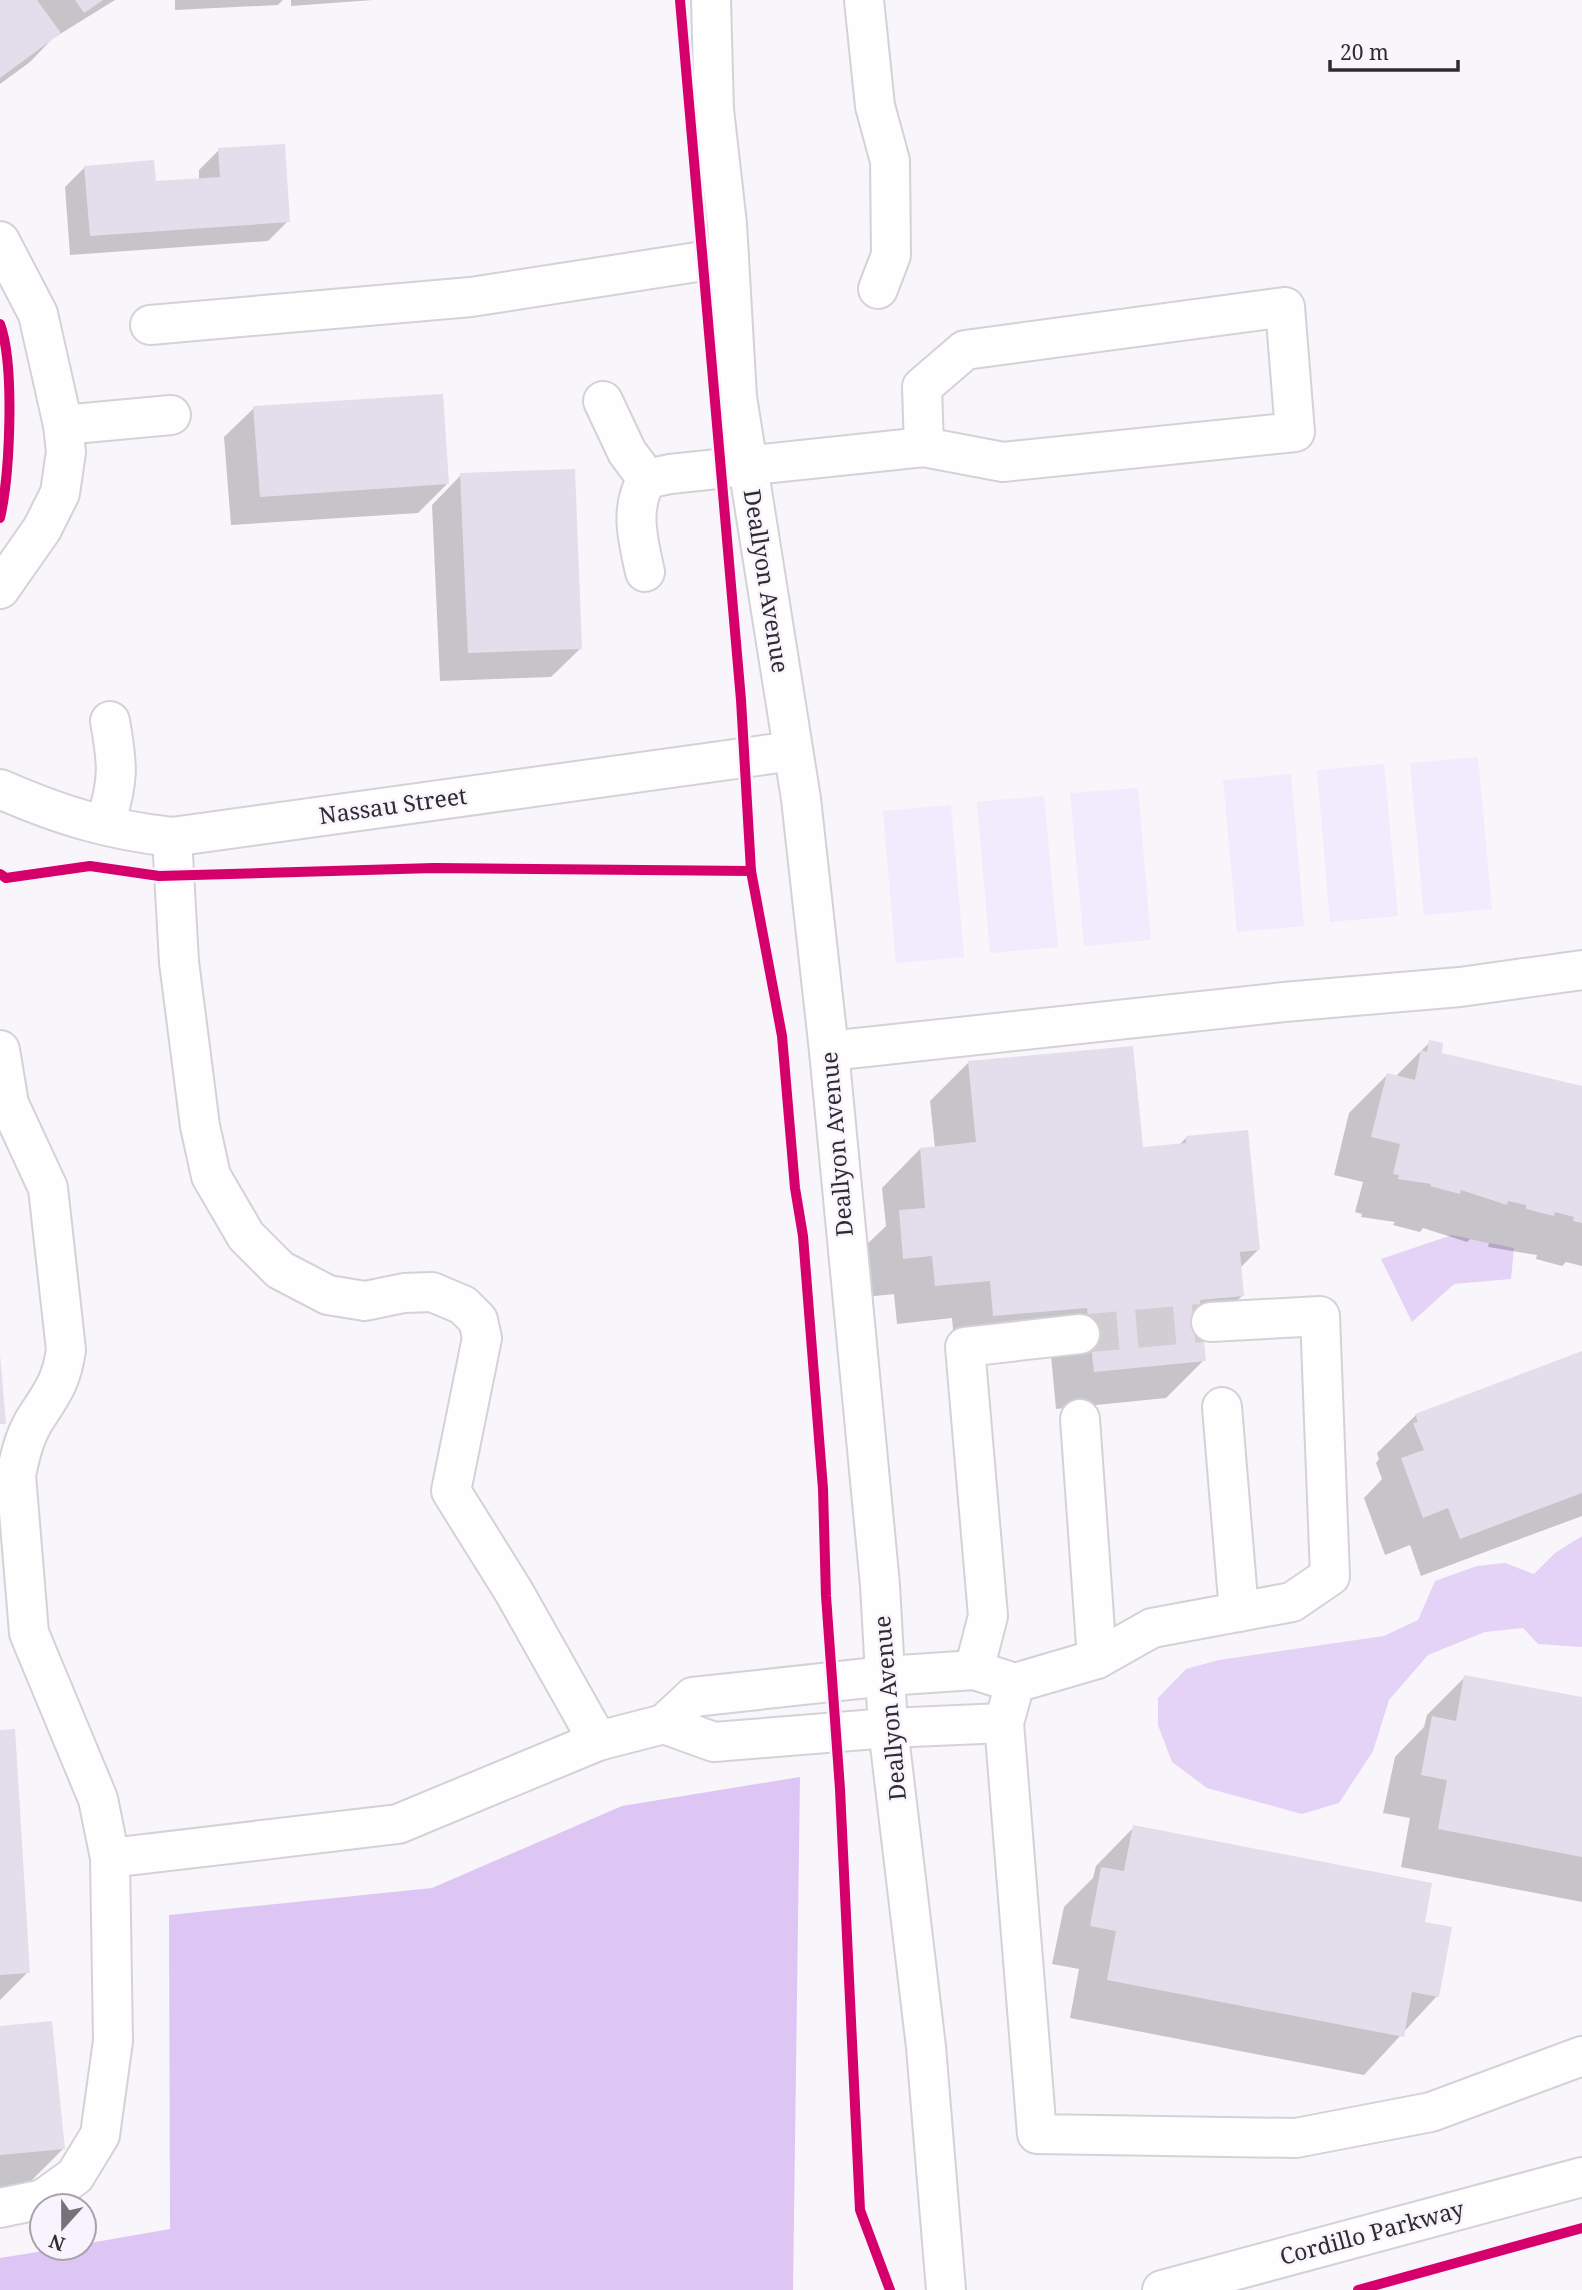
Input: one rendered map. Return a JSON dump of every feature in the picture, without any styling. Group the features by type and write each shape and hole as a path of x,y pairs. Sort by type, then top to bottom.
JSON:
{"street":[{"name":"Deallyon Avenue","path":"710,0 714,110 729,257 737,397 793,751 829,1051 880,1585 888,1728 926,2047 946,2290"},
{"path":"864,0 875,106 890,161 891,255 878,289"},
{"path":"0,241 38,314 63,425 66,452 60,493 42,529 1,583"},
{"path":"149,325 471,297 729,257"},
{"path":"647,479 924,447 1003,462 1295,432 1285,307 965,350 922,387 924,447"},
{"path":"603,401 627,452 647,479"},
{"path":"63,425 170,415"},
{"path":"645,572 635,523 639,491 647,479"},
{"path":"105,824 116,788 117,763 110,721"},
{"name":"Nassau Street","path":"0,789 56,814 132,832 172,837 793,751"},
{"path":"172,837 179,962 200,1126 211,1176 246,1236 281,1270 328,1295 365,1301 404,1293 432,1292 463,1305 478,1320 482,1338 451,1491 514,1592 598,1741"},
{"path":"829,1051 1270,1004 1460,987 1582,970"},
{"path":"0,1050 9,1104 48,1188 66,1350 63,1373 56,1391 34,1422 21,1450 16,1475 29,1633 98,1798 110,1858 113,2041 100,2134 75,2176 43,2199 0,2208"},
{"path":"110,1858 398,1824 598,1741 664,1724 693,1698 886,1676 974,1670 1014,1683 1097,1659 1153,1628 1292,1602 1330,1576 1320,1316 1211,1322"},
{"path":"974,1670 988,1616 965,1347 1080,1334"},
{"path":"1222,1407 1238,1612"},
{"path":"1080,1419 1097,1659"},
{"path":"1014,1683 1004,1723 1037,2134 1296,2138 1431,2112 1582,2056"},
{"path":"664,1724 714,1742 888,1728 1004,1723"},
{"name":"Cordillo Parkway","path":"1162,2290 1582,2177"}],"path":[{"path":"751,858 753,884"},
{"path":"0,874 6,878 90,866 104,868"},
{"path":"176,876 434,868 751,871"}],"shaded area":[{"path":"1478,757 1492,909 1424,915 1410,763"},
{"path":"1384,764 1398,916 1330,922 1317,770"},
{"path":"1291,774 1304,926 1237,932 1223,780"},
{"path":"1138,788 1151,940 1084,946 1070,793"},
{"path":"1044,796 1058,947 990,953 977,802"},
{"path":"951,805 964,957 896,963 883,811"},
{"path":"1452,1235 1514,1248 1511,1279 1454,1284 1412,1322 1381,1259"},
{"path":"1582,1536 1582,1647 1538,1644 1523,1628 1485,1632 1428,1655 1389,1700 1373,1751 1339,1803 1302,1814 1207,1788 1172,1762 1158,1725 1158,1698 1186,1669 1219,1660 1384,1636 1418,1620 1435,1581 1477,1566 1505,1563 1534,1574 1555,1553"},
{"path":"800,1777 793,2290 0,2290 0,2258 28,2253 28,2262 98,2262 98,2242 170,2229 169,1915 432,1888 622,1806"}],"building":[{"path":"0,0 37,0 61,33 0,78"},
{"path":"75,0 103,0 84,13"},
{"path":"285,144 290,222 90,236 84,166 154,160 156,181 220,177 218,148"},
{"path":"443,394 449,484 260,497 253,406"},
{"path":"575,469 582,649 468,653 460,473"},
{"path":"1429,1040 1443,1043 1442,1053 1582,1086 1582,1223 1573,1221 1574,1217 1555,1212 1554,1216 1508,1201 1507,1205 1461,1190 1460,1194 1430,1186 1431,1184 1398,1179 1399,1175 1393,1174 1400,1144 1371,1137 1387,1073 1415,1080 1421,1050 1427,1052"},
{"path":"1133,1046 1143,1147 1186,1143 1186,1136 1248,1130 1260,1250 1240,1252 1244,1296 1200,1300 1206,1361 1094,1372 1087,1308 993,1316 990,1281 935,1286 932,1256 903,1259 899,1210 925,1208 920,1148 976,1142 968,1061"},
{"path":"1582,1351 1582,1493 1460,1539 1448,1508 1423,1518 1401,1458 1424,1450 1413,1423 1418,1422 1415,1414"},
{"path":"0,1354 6,1424 0,1424"},
{"path":"1464,1675 1582,1697 1582,1857 1438,1829 1447,1780 1421,1775 1432,1716 1456,1721"},
{"path":"15,1729 30,1973 0,1975 0,1730"},
{"path":"1133,1825 1432,1883 1425,1922 1452,1927 1439,1997 1412,1992 1404,2037 1107,1980 1116,1931 1090,1926 1101,1867 1124,1871"},
{"path":"52,2021 65,2149 0,2155 0,2026"}],"tunnel":[{"path":"1080,1334 1211,1322"}],"cycle path":[{"path":"680,0 741,700 751,871 782,1036 795,1188 803,1236 823,1489 826,1596 840,1789 860,2210 890,2290"},
{"path":"0,324 5,342 9,392 8,448 0,518"},
{"path":"0,874 6,878 90,866 159,876 434,868 751,871"},
{"path":"1358,2290 1582,2228"}]}
